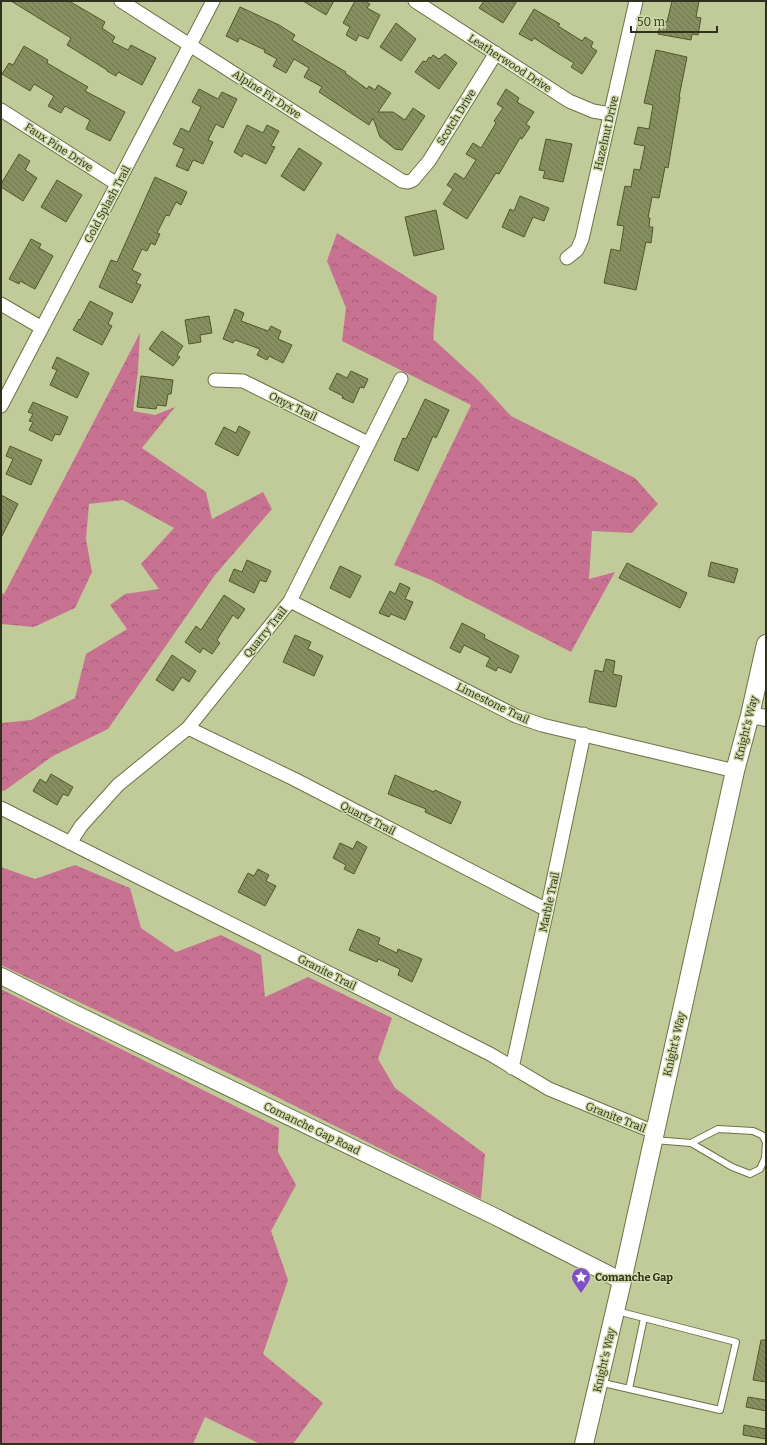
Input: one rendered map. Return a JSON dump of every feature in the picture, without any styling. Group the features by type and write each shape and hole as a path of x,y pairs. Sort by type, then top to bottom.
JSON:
{"main road":[{"name":"Knight's Way","path":"584,1444 622,1281 735,772 758,717 766,644"}],"street":[{"name":"Alpine Fir Drive","path":"121,1 402,181 408,182 413,180"},
{"name":"Gold Splash Trail","path":"1,406 213,1"},
{"name":"Leatherwood Drive","path":"415,1 569,101 593,111 610,114"},
{"name":"Hazelnut Drive","path":"567,258 577,250 582,239 636,1"},
{"name":"Scotch Drive","path":"413,180 429,161 496,53"},
{"name":"Faux Pine Drive","path":"1,110 117,184"},
{"path":"1,304 42,328"},
{"name":"Quarry Trail","path":"70,843 81,826 118,785 188,728 290,601 401,379"},
{"name":"Onyx Trail","path":"215,380 242,380 368,443"},
{"name":"Limestone Trail","path":"290,601 516,716 542,725 735,772"},
{"name":"Quartz Trail","path":"188,728 294,779 547,910"},
{"name":"Marble Trail","path":"512,1068 584,734"},
{"name":"Granite Trail","path":"1,808 490,1054 549,1089 654,1136"},
{"name":"Comanche Gap Road","path":"1,976 494,1216 622,1281"}],"lane":[{"path":"654,1136 690,1143 732,1167 750,1174 760,1169 765,1158 766,1142 762,1135 753,1131 718,1129 690,1143"},
{"path":"598,1382 720,1410 736,1342 615,1310"},
{"path":"629,1389 644,1318"}],"green space":[{"path":"337,233 437,296 433,339 478,380 511,416 635,478 658,504 632,533 592,531 589,579 615,572 571,652 431,580 394,565 471,405 342,341 346,308 327,261"},
{"path":"140,333 138,370 133,411 155,415 175,407 142,448 206,492 212,519 263,492 272,509 215,575 108,729 53,756 4,791 1,790 1,723 31,720 75,698 86,654 127,629 110,605 125,594 159,589 141,564 174,528 123,500 89,504 86,539 92,572 75,608 34,627 1,624 1,593 4,594"},
{"path":"75,865 130,888 141,928 176,952 221,935 261,955 265,997 308,977 392,1018 378,1059 395,1088 485,1154 481,1199 247,1082 1,965 1,867 35,879"},
{"path":"1,989 279,1128 278,1152 296,1185 271,1231 288,1280 263,1354 323,1403 293,1444 260,1444 205,1417 193,1444 1,1444"}],"building":[{"path":"11,1 69,1 105,22 102,28 115,37 112,42 128,50 131,45 156,58 142,85 118,72 116,76 67,45 71,38"},
{"path":"303,1 334,1 326,15"},
{"path":"355,1 364,1 370,4 367,8 380,15 368,39 359,35 356,41 346,35 350,27 343,23"},
{"path":"484,1 517,1 503,23 479,8"},
{"path":"672,1 699,1 696,17 701,18 698,35 692,34 691,40 658,34 661,21 667,22"},
{"path":"240,7 279,25 295,35 292,40 346,72 345,73 367,89 369,86 375,90 378,85 391,93 378,112 393,112 405,120 413,108 425,116 402,150 395,149 380,137 373,118 369,125 319,92 322,87 304,77 309,68 294,59 286,73 273,66 277,59 264,52 265,50 239,38 238,42 226,36"},
{"path":"534,9 560,24 558,26 582,41 585,37 593,42 591,47 597,51 582,74 571,67 574,63 534,38 532,41 519,34"},
{"path":"396,23 416,39 401,61 380,47"},
{"path":"24,46 48,60 47,63 88,87 85,91 125,112 110,141 86,129 90,120 65,106 61,113 48,106 54,96 34,84 30,91 2,74 9,63 13,65"},
{"path":"656,50 687,57 668,168 665,167 659,198 652,197 648,218 650,218 649,227 653,227 651,243 646,242 636,290 604,283 611,249 620,251 624,226 617,225 625,186 631,187 634,169 640,170 645,146 634,144 638,127 649,129 653,105 644,103"},
{"path":"445,54 457,63 439,89 415,72 423,61 426,62 429,57 431,58 433,55 439,59"},
{"path":"199,89 218,99 222,92 237,99 223,128 216,124 208,140 213,142 203,164 193,160 188,171 176,166 184,149 173,144 181,128 189,132 201,107 192,102"},
{"path":"506,89 519,98 517,102 534,112 526,124 530,127 522,139 520,138 499,174 496,173 467,219 443,204 453,189 447,185 455,173 464,179 476,160 466,154 473,143 481,148 496,123 494,121 503,108 497,104"},
{"path":"247,125 263,133 267,125 279,131 271,146 275,147 266,164 244,153 242,157 234,152"},
{"path":"546,139 572,144 563,182 543,178 545,171 539,170"},
{"path":"299,148 322,163 304,191 281,176"},
{"path":"19,154 30,161 25,170 37,178 23,201 1,187 1,184"},
{"path":"155,177 187,192 181,205 176,202 169,216 166,215 157,233 160,234 155,245 151,243 147,251 142,249 132,270 141,274 136,283 141,285 132,303 99,287 111,260 117,262"},
{"path":"57,180 82,195 66,222 41,207"},
{"path":"520,196 549,208 544,221 533,217 524,237 502,227 510,209 514,211"},
{"path":"436,210 444,249 414,256 405,217"},
{"path":"31,239 41,244 39,248 53,256 35,289 20,281 19,284 9,279"},
{"path":"90,301 113,313 108,324 112,326 102,345 73,330"},
{"path":"235,309 244,313 241,321 268,331 271,326 281,331 278,339 292,345 283,363 269,356 267,360 257,355 260,349 235,340 233,343 223,339"},
{"path":"209,316 212,333 200,335 201,342 189,344 185,320"},
{"path":"162,331 183,346 177,355 180,357 173,366 149,349"},
{"path":"57,357 89,373 77,398 50,385 57,370 52,368"},
{"path":"351,371 368,379 364,388 360,387 353,403 342,398 343,396 329,389 337,373 347,378"},
{"path":"141,376 173,380 171,394 168,394 166,406 157,405 156,409 137,407"},
{"path":"425,399 449,410 436,438 433,436 418,471 394,460 403,438 406,439"},
{"path":"33,402 68,417 60,435 55,434 52,441 29,430 33,422 29,421 33,414 28,412"},
{"path":"239,426 250,432 238,456 215,444 224,427 236,433"},
{"path":"10,446 42,460 31,485 6,474 13,459 6,456"},
{"path":"1,495 18,504 1,538"},
{"path":"247,560 271,571 266,582 260,580 254,593 229,581 234,569 242,572"},
{"path":"711,562 738,569 734,583 708,576"},
{"path":"627,563 687,593 680,608 619,578"},
{"path":"340,566 361,576 350,598 330,588"},
{"path":"400,583 410,588 405,599 413,602 405,620 391,614 389,617 379,613 390,591 395,594"},
{"path":"224,595 245,609 238,619 233,615 217,640 220,643 212,654 203,648 200,653 185,642 196,626 201,630"},
{"path":"462,623 485,635 484,638 519,656 511,673 498,667 496,671 486,666 490,658 464,645 460,653 450,648"},
{"path":"295,635 311,642 308,649 323,656 314,676 283,662"},
{"path":"172,655 196,671 189,682 182,677 173,691 156,680"},
{"path":"606,659 615,661 613,674 622,676 616,707 589,702 595,670 603,672"},
{"path":"51,774 73,787 68,796 63,794 57,805 33,791 40,779 46,783"},
{"path":"395,775 434,792 435,790 461,802 451,824 425,812 426,809 388,794"},
{"path":"357,841 367,847 354,874 344,869 346,865 333,858 340,843 353,849"},
{"path":"258,869 269,875 266,881 276,886 265,906 238,892 248,873 254,876"},
{"path":"358,929 380,938 378,944 397,953 398,949 422,959 412,982 398,975 400,969 378,959 377,962 349,950"},
{"path":"761,1340 766,1340 766,1382 753,1380"},
{"path":"748,1397 766,1400 766,1411 746,1407"},
{"path":"744,1425 766,1429 766,1439 743,1435"}],"place":[{"name":"Comanche Gap","path":"581,1294"}]}
